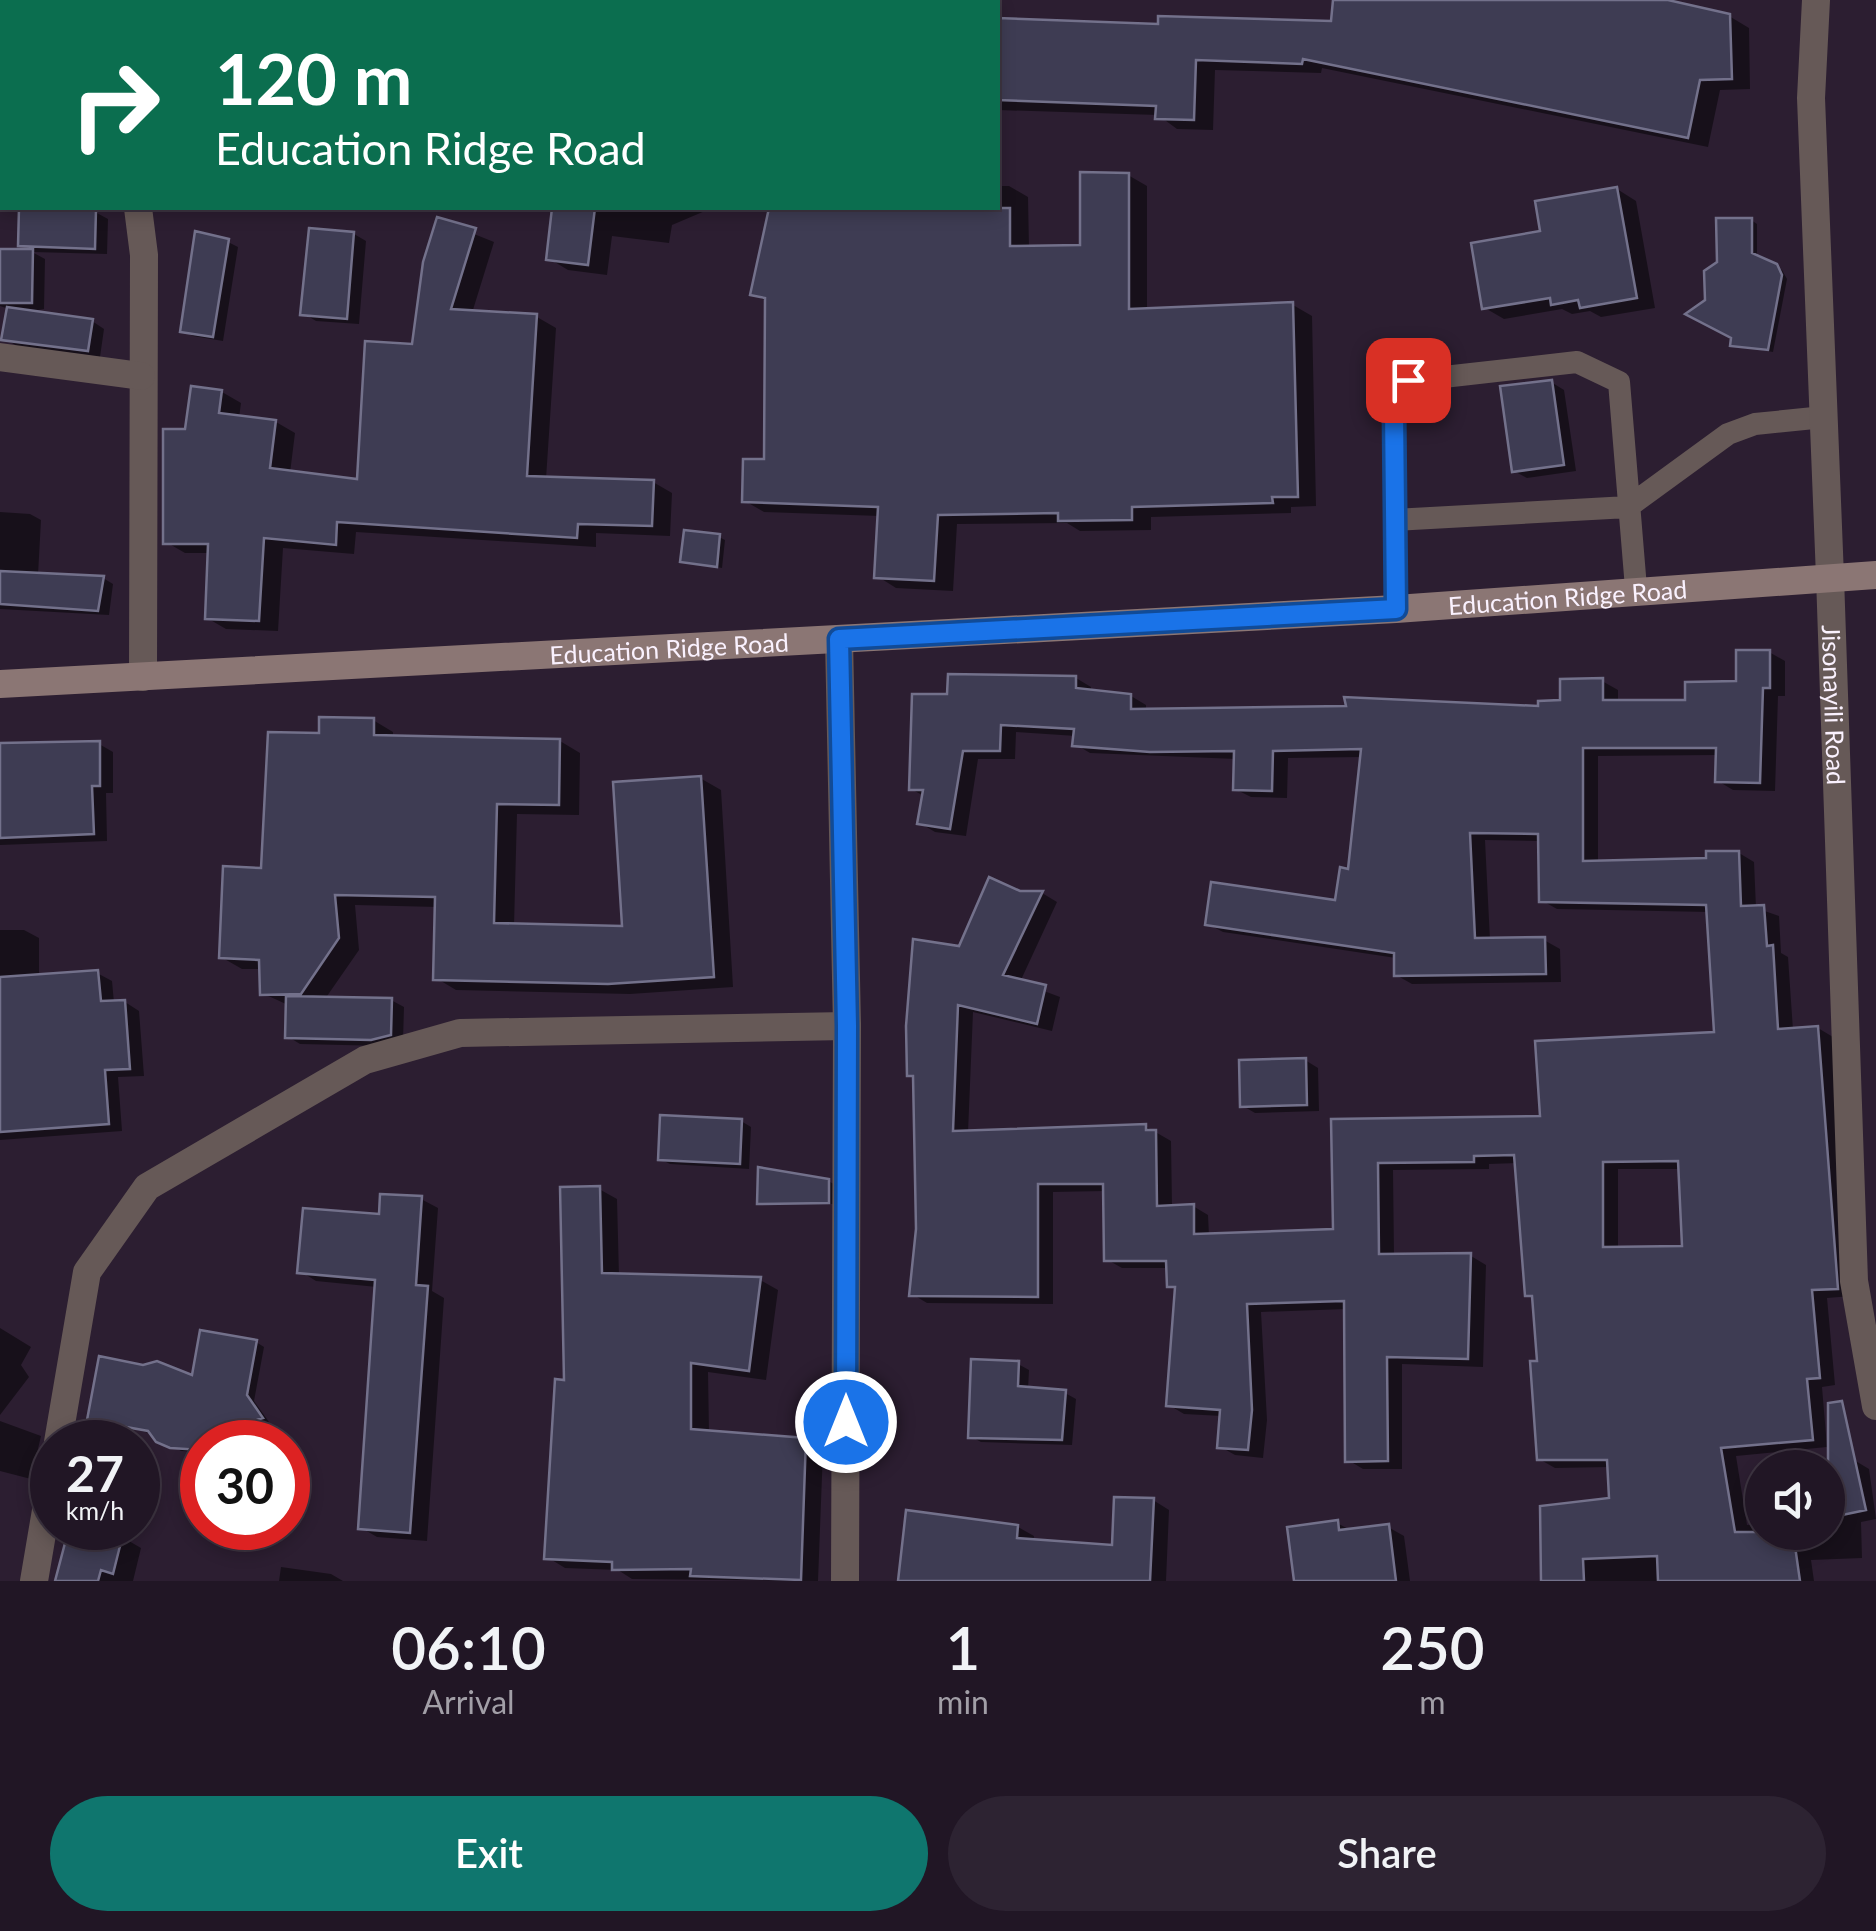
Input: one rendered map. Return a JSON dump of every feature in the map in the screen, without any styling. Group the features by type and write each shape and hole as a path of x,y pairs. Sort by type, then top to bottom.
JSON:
{"main road":[{"name":"Education Ridge Road","path":"0,684 1396,609 1636,588 1876,575"}],"street":[{"name":"Jisonayili Road","path":"1816,0 1811,98 1854,1280 1876,1406"},
{"path":"138,210 144,254 143,677"},
{"path":"0,357 141,376"},
{"path":"839,639 847,1026 846,1581"},
{"path":"62,1420 87,1272 147,1187 365,1060 460,1033 847,1026"},
{"path":"34,1581 39,1550"}],"lane":[{"path":"1396,609 1394,409 1408,380 1577,362 1619,382 1636,588"},
{"path":"1394,520 1628,507 1728,434 1755,424 1824,417"}],"building":[{"path":"1333,0 1668,0 1730,14 1732,79 1700,80 1688,138 1303,59 1302,64 1196,60 1194,120 1155,119 1156,106 1000,100 1000,18 1158,24 1158,16 1331,21"},
{"path":"1080,172 1129,173 1129,309 1293,302 1298,497 1272,497 1273,503 1132,507 1132,520 1058,521 1058,513 938,515 934,581 874,578 878,507 742,502 743,459 764,459 765,298 750,295 769,210 1010,208 1010,246 1080,245"},
{"path":"1617,187 1637,298 1580,308 1578,300 1551,305 1550,298 1482,309 1471,243 1540,231 1535,201"},
{"path":"19,210 96,210 95,249 18,246"},
{"path":"552,210 595,210 588,265 546,260"},
{"path":"437,217 476,228 451,309 537,314 527,476 654,480 652,526 578,524 577,538 337,522 336,545 264,538 259,621 205,619 208,544 163,544 163,429 185,429 191,386 222,390 219,413 276,420 270,468 357,479 365,341 412,344 423,262"},
{"path":"1716,218 1752,218 1752,253 1777,264 1782,275 1768,350 1730,346 1731,338 1685,314 1705,300 1704,271 1717,262"},
{"path":"309,228 354,232 347,319 300,315"},
{"path":"195,231 229,239 213,337 180,332"},
{"path":"0,249 33,249 32,303 0,303"},
{"path":"7,307 93,319 88,351 1,340"},
{"path":"1552,380 1564,465 1512,472 1500,386"},
{"path":"684,530 720,534 717,567 680,562"},
{"path":"0,571 104,576 98,611 0,604"},
{"path":"1736,650 1770,650 1770,688 1763,688 1760,783 1715,782 1716,748 1583,748 1583,861 1706,858 1706,851 1739,851 1741,906 1764,905 1767,946 1773,945 1778,1029 1818,1026 1838,1289 1812,1290 1820,1378 1807,1379 1813,1440 1721,1448 1735,1532 1745,1532 1745,1550 1796,1550 1800,1581 1658,1581 1657,1556 1583,1559 1584,1581 1541,1581 1540,1506 1609,1498 1607,1460 1537,1460 1530,1361 1537,1361 1532,1296 1525,1296 1514,1155 1474,1156 1474,1162 1378,1163 1379,1254 1471,1253 1468,1359 1387,1357 1388,1461 1345,1462 1344,1301 1247,1304 1252,1410 1248,1450 1217,1448 1220,1410 1166,1406 1175,1287 1167,1287 1166,1261 1104,1261 1103,1184 1038,1184 1038,1297 909,1296 916,1229 913,1076 907,1076 906,1026 913,939 959,946 989,877 1020,891 1043,891 1003,975 1046,985 1037,1024 958,1005 953,1131 1146,1124 1146,1130 1156,1130 1157,1206 1194,1204 1194,1234 1333,1229 1331,1119 1540,1116 1535,1041 1714,1032 1706,905 1539,902 1538,834 1470,833 1475,938 1545,937 1546,974 1394,976 1394,953 1205,925 1211,882 1335,900 1340,867 1348,869 1361,749 1273,751 1272,791 1233,790 1234,751 1150,752 1072,746 1074,729 1001,725 1000,751 963,751 950,829 917,824 923,790 909,790 912,694 947,694 948,674 1076,676 1076,688 1131,694 1131,709 1346,706 1344,697 1538,706 1538,701 1560,700 1560,679 1603,678 1603,700 1685,700 1685,682 1736,681","holes":["1678,1161 1682,1246 1603,1247 1603,1162"]},
{"path":"319,717 374,718 374,735 560,739 559,805 497,804 494,923 622,926 613,782 701,776 714,977 608,984 433,980 435,897 335,895 339,938 301,994 260,995 259,960 219,958 223,866 261,868 268,732 319,733"},
{"path":"100,741 100,786 92,786 94,834 0,838 0,743"},
{"path":"98,970 101,1001 125,1000 130,1069 105,1070 109,1124 0,1132 0,977"},
{"path":"286,996 392,998 391,1035 371,1040 285,1038"},
{"path":"1306,1058 1307,1105 1240,1107 1239,1060"},
{"path":"660,1115 742,1119 740,1164 658,1160"},
{"path":"758,1167 829,1179 829,1203 757,1204"},
{"path":"600,1186 602,1273 761,1277 749,1371 691,1363 691,1429 806,1438 801,1580 690,1576 691,1569 612,1570 612,1562 544,1559 555,1379 564,1380 560,1187"},
{"path":"380,1194 422,1196 416,1285 428,1286 410,1533 358,1529 375,1280 297,1273 303,1208 379,1214"},
{"path":"200,1330 257,1340 247,1395 263,1418 180,1420 180,1449 160,1444 160,1420 87,1420 99,1356 143,1365 157,1361 192,1375"},
{"path":"971,1359 1019,1361 1018,1386 1066,1390 1062,1440 968,1438"},
{"path":"1842,1401 1866,1510 1845,1514 1845,1450 1828,1450 1828,1403"},
{"path":"1114,1497 1154,1498 1150,1581 898,1581 906,1510 1018,1525 1017,1538 1112,1545"},
{"path":"1338,1520 1339,1530 1389,1524 1396,1581 1294,1581 1287,1527"},
{"path":"63,1550 119,1550 113,1574 101,1570 98,1581 55,1581"}],"route":[{"path":"846,1422 847,1026 839,639 1396,609 1394,409 1408,380"}]}
